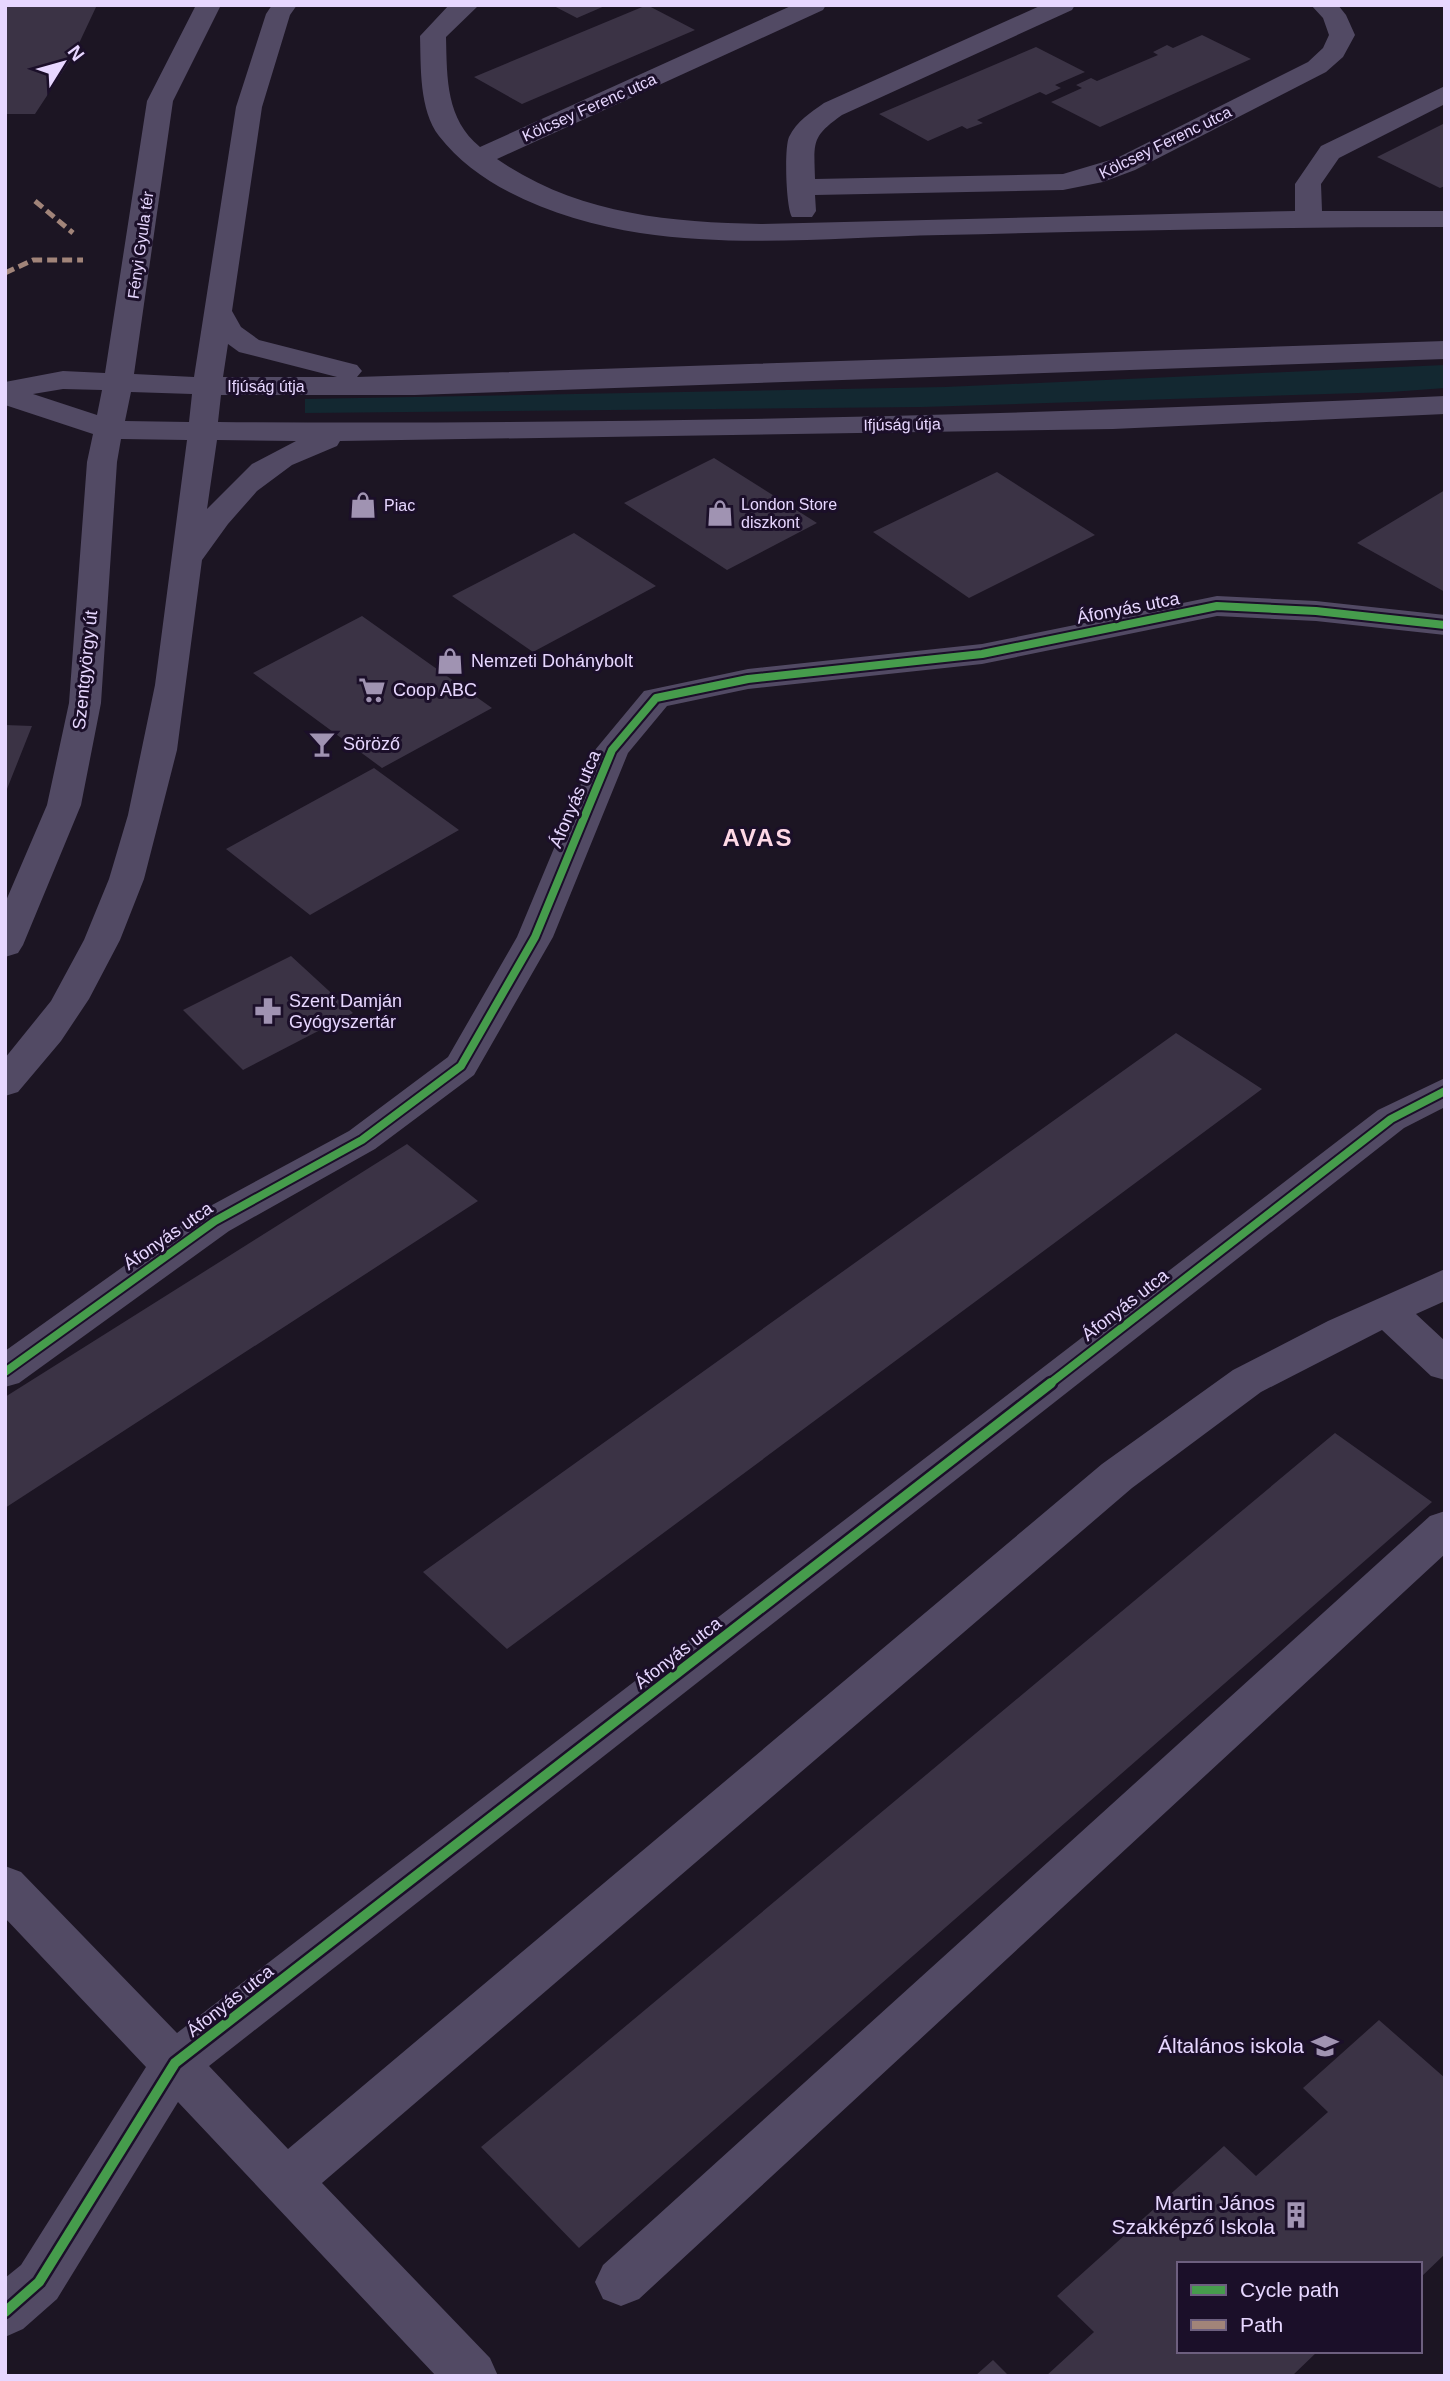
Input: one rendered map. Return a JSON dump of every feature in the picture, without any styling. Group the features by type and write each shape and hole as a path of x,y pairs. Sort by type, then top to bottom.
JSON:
{"street":[{"name":"Fényi Gyula tér","path":"117,383 125,346 160,101 209,5"},
{"path":"5,1083 70,1001 98,948 126,877 162,750 207,386 249,107 278,14 285,5"},
{"path":"467,5 454,13 432,36 434,74 446,129 478,158 545,200 602,217 666,229 803,230 1308,218 1445,219"},
{"name":"Kölcsey Ferenc utca","path":"478,158 814,5"},
{"path":"803,230 801,140 810,125 833,109 1063,5"},
{"name":"Kölcsey Ferenc utca","path":"800,187 1063,182 1094,176 1126,164 1317,66 1334,52 1342,35 1334,15 1323,5"},
{"path":"1308,218 1308,184 1330,152 1445,94"},
{"name":"Ifjúság útja","path":"219,312 230,332 249,346 289,358 415,386"},
{"name":"Ifjúság útja","path":"117,383 415,386 1445,350"},
{"path":"5,391 63,380 117,383"},
{"name":"Szentgyörgy út","path":"5,945 64,805 85,703 102,463 117,383"},
{"path":"5,396 54,409 109,430"},
{"name":"Ifjúság útja","path":"109,430 359,432 1113,420 1445,405"},
{"name":"Ifjúság útja","path":"186,561 215,517 254,474 281,457 359,432"},
{"name":"Áfonyás utca","path":"5,1372 215,1221 362,1140 461,1066 535,937 612,750 656,698 748,679 982,654 1217,606 1343,614 1445,625"},
{"name":"Áfonyás utca","path":"5,2312 39,2282 175,2063 1391,1119 1445,1091"},
{"path":"287,2182 1117,1476 1247,1381 1445,1284"},
{"path":"1387,1311 1445,1365"},
{"path":"621,2282 1445,1528"},
{"path":"6,1888 472,2376"}],"shaded area":[{"path":"1445,365 1445,388 1391,392 922,407 305,413 305,399 945,387"}],"building":[{"path":"5,5 97,5 73,56 35,114 5,114"},
{"path":"552,5 607,5 577,18"},
{"path":"647,5 695,30 522,104 474,77"},
{"path":"1202,35 1251,59 1100,127 1051,102 1082,88 1076,85 1091,78 1097,81 1158,55 1153,52 1167,45 1173,48"},
{"path":"1036,47 1085,72 1055,85 1061,88 1046,95 1040,92 977,120 983,123 967,129 962,126 928,141 879,114"},
{"path":"1445,123 1445,186 1440,188 1377,157"},
{"name":"London Store diszkont","path":"714,458 817,523 727,570 624,503"},
{"path":"997,472 1095,535 969,598 873,532"},
{"path":"1445,490 1445,592 1357,543"},
{"path":"574,533 656,586 533,652 452,596"},
{"name":"Coop ABC","path":"362,616 492,708 382,768 253,673"},
{"path":"5,725 32,726 5,794"},
{"path":"374,768 459,830 310,915 226,849"},
{"name":"Szent Damján Gyógyszertár","path":"291,956 353,1013 243,1070 183,1010"},
{"path":"1176,1033 1262,1089 507,1649 423,1572"},
{"path":"407,1144 478,1201 5,1508 5,1397"},
{"path":"1335,1433 1432,1502 579,2248 481,2147"},
{"name":"Martin János Szakképző Iskola","path":"1379,2020 1445,2078 1445,2254 1422,2276 1422,2262 1177,2262 1177,2353 1316,2353 1292,2376 1046,2376 1094,2332 1057,2296 1224,2146 1256,2176 1328,2112 1303,2088"},
{"path":"993,2360 1009,2376 975,2376"}],"marked path":[{"path":"35,201 73,233"},
{"path":"5,273 33,260 83,260"}],"cycle path":[{"path":"5,1372 215,1221 362,1140 461,1066 535,937 612,750 656,698 748,679 982,654 1217,606 1316,611 1445,625"},
{"path":"5,2312 39,2282 175,2063 1391,1119 1445,1091"}],"place":[{"name":"Piac","path":"363,505"},
{"name":"London Store diszkont","path":"720,513"},
{"name":"Nemzeti Dohánybolt","path":"450,661"},
{"name":"Coop ABC","path":"372,690"},
{"name":"Söröző","path":"322,744"},
{"name":"Szent Damján Gyógyszertár","path":"268,1011"},
{"name":"Általános iskola","path":"1325,2046"},
{"name":"Martin János Szakképző Iskola","path":"1296,2215"}],"district":[{"name":"AVAS","path":"758,838"}]}
